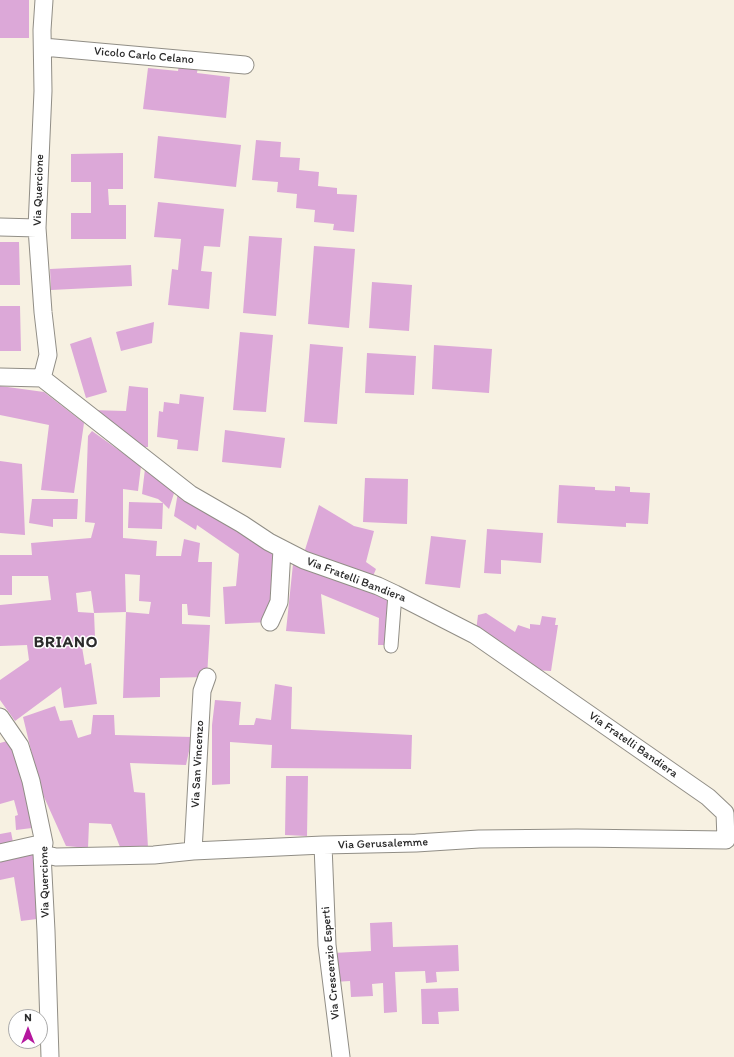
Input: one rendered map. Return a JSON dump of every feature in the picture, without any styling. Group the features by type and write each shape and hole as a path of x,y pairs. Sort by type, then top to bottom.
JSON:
{"street":[{"name":"Via Quercione","path":"42,378 48,355 43,312 38,228 43,91 44,0"},
{"name":"Vicolo Carlo Celano","path":"43,47 245,65"},
{"path":"0,227 38,228"},
{"path":"0,377 42,378"},
{"name":"Via Fratelli Bandiera","path":"42,378 190,494 282,549 304,560 378,586 475,635 708,797 725,814 726,840"},
{"path":"270,622 279,602 282,549"},
{"path":"391,646 395,594"},
{"name":"Via San Vincenzo","path":"193,851 202,691 207,677"},
{"name":"Via Quercione","path":"0,717 20,746 31,781 43,848 50,1057"},
{"name":"Via Gerusalemme","path":"43,848 56,857 154,855 193,851 324,845 416,843 479,839 577,838 726,840"},
{"name":"Via Crescenzio Esperti","path":"324,845 327,945 341,1057"},
{"path":"0,853 43,848"}],"building":[{"path":"0,0 29,0 29,38 0,38"},
{"path":"179,64 198,66 197,73 230,77 226,118 143,109 148,68 178,71"},
{"path":"158,136 241,145 236,187 154,178"},
{"path":"256,140 281,142 280,157 300,158 299,170 319,172 318,186 337,188 337,194 357,195 354,232 333,230 334,224 314,222 315,210 296,208 297,194 277,192 278,182 252,180"},
{"path":"123,153 123,189 108,189 109,205 126,205 126,239 71,239 71,213 91,213 91,182 71,182 71,154"},
{"path":"158,202 224,209 220,247 204,246 201,271 212,272 209,309 168,305 172,269 178,270 181,239 154,237"},
{"path":"249,236 282,238 276,316 243,313"},
{"path":"0,242 19,242 20,285 0,285"},
{"path":"314,246 355,249 349,328 308,324"},
{"path":"131,265 132,286 51,290 50,269"},
{"path":"372,282 412,285 409,331 369,328"},
{"path":"0,306 20,306 21,351 0,351"},
{"path":"154,322 152,343 121,351 116,332"},
{"path":"240,332 273,335 266,412 233,410"},
{"path":"91,337 107,392 86,398 70,344"},
{"path":"310,344 343,347 337,424 304,422"},
{"path":"434,345 492,349 489,393 432,389"},
{"path":"367,353 416,356 414,395 365,393"},
{"path":"0,386 44,392 84,423 74,493 41,490 49,425 0,415"},
{"path":"129,386 148,388 148,447 137,447 90,410 126,411"},
{"path":"180,394 204,397 198,451 177,449 178,440 157,437 159,411 163,412 164,402 179,404"},
{"path":"225,430 285,438 281,468 222,462"},
{"path":"92,431 141,466 138,491 123,489 123,538 157,541 156,556 181,556 184,539 200,543 198,562 212,562 210,617 188,615 187,604 182,604 182,624 210,625 207,677 160,678 160,697 123,698 126,612 94,613 95,637 83,638 82,647 85,665 91,663 97,704 64,708 61,687 15,721 0,700 0,680 29,660 27,645 0,646 0,605 51,600 48,576 12,576 12,595 0,595 0,555 32,555 31,543 91,538 95,523 85,522 88,436","holes":["125,574 140,575 139,601 151,602 149,614 126,612","91,591 94,613 78,612 76,593"]},
{"path":"0,461 22,464 25,535 0,533"},
{"path":"145,469 175,490 169,509 158,499 142,494"},
{"path":"365,478 408,479 407,524 363,522"},
{"path":"559,485 595,487 595,490 615,491 615,486 630,487 630,492 650,493 648,524 626,523 626,527 557,523"},
{"path":"178,492 277,551 270,622 225,624 223,587 236,586 239,554 197,525 196,530 174,516"},
{"path":"32,499 78,499 77,519 53,519 53,527 29,523"},
{"path":"129,502 163,503 162,529 128,528"},
{"path":"319,505 354,526 374,531 366,562 376,569 371,581 304,553"},
{"path":"487,529 543,533 541,563 501,560 501,574 484,573"},
{"path":"431,536 466,540 460,588 425,584"},
{"path":"293,564 330,574 392,601 387,645 378,645 379,618 321,594 325,634 286,631"},
{"path":"486,613 515,632 518,625 530,629 530,624 540,625 542,616 556,618 555,625 558,625 551,671 534,670 476,631 478,615"},
{"path":"275,684 292,687 291,729 412,735 411,769 271,768 272,745 230,742 230,784 212,785 212,725 215,700 241,702 239,725 254,725 256,718 271,720"},
{"path":"55,706 60,721 72,720 78,738 91,734 93,715 114,715 115,735 192,737 186,765 130,763 134,792 145,793 148,848 120,847 111,824 89,823 88,848 66,846 40,788 23,717"},
{"path":"11,740 31,803 32,828 16,830 15,816 18,815 14,800 0,804 0,743"},
{"path":"286,776 308,776 307,836 285,835"},
{"path":"11,832 14,847 0,850 0,834"},
{"path":"36,847 45,918 21,921 14,877 0,880 0,855"},
{"path":"392,922 393,947 458,945 459,971 436,972 437,982 426,983 425,971 395,972 397,1012 384,1013 383,983 372,984 373,996 351,997 350,981 334,982 333,953 371,951 370,923"},
{"path":"458,988 459,1011 438,1012 439,1024 422,1024 421,989"}],"district":[{"name":"BRIANO","path":"66,643"}]}
